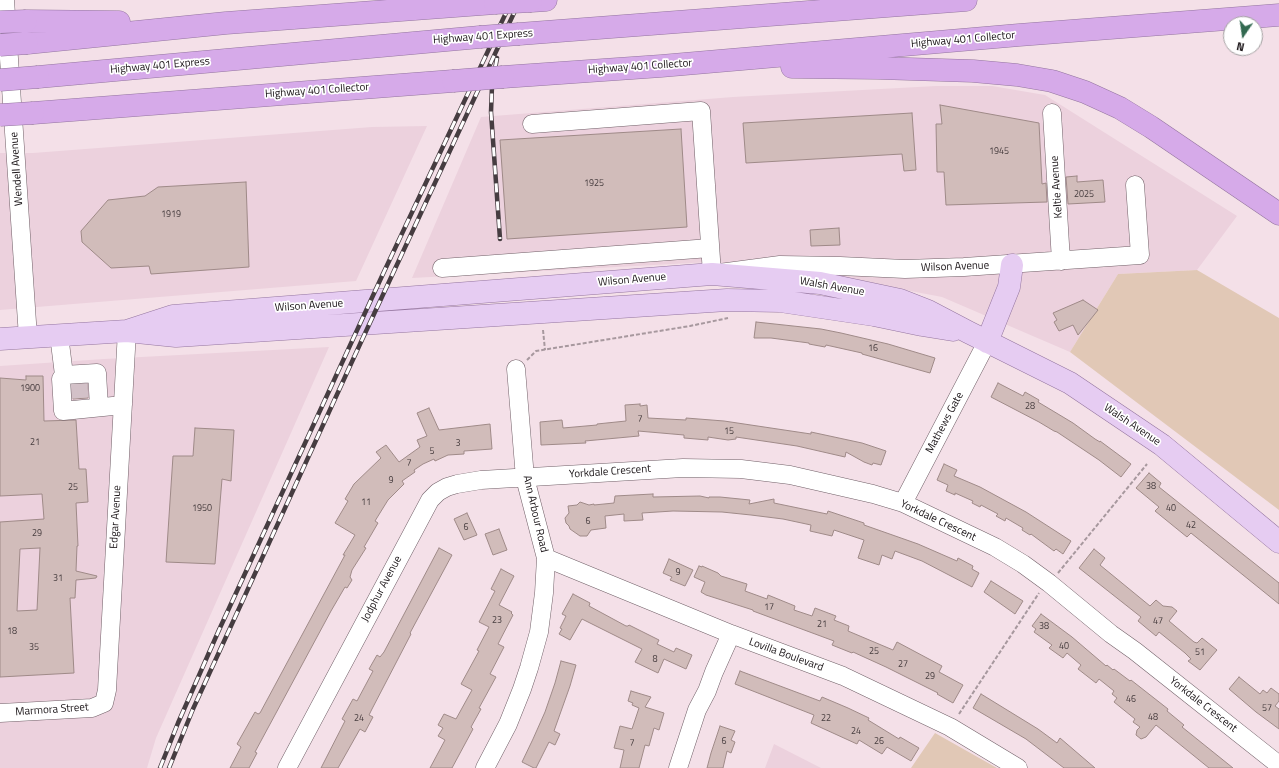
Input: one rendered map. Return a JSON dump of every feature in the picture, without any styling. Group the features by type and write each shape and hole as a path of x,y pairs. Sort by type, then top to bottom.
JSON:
{"highway":[{"name":"Highway 401 Express","path":"0,80 480,37 966,0"},
{"path":"0,45 27,44 226,23 539,1"},
{"name":"Highway 401 Collector","path":"0,115 661,66 1019,35 1279,15"},
{"path":"0,22 226,23"},
{"path":"661,66 878,68 973,71 1017,75 1052,81 1085,92 1120,108 1151,127 1279,214"}],"main road":[{"path":"987,342 1009,287 1012,265"},
{"name":"Wilson Avenue","path":"127,331 173,316 712,274"},
{"name":"Walsh Avenue","path":"712,274 820,283 900,300 928,311 1070,383 1162,445 1279,542"},
{"name":"Walsh Avenue","path":"729,308 780,301 874,315 922,325 968,332"},
{"name":"Wilson Avenue","path":"0,339 127,331 176,336 729,308"}],"street":[{"name":"Wendell Avenue","path":"5,0 28,337"},
{"path":"532,124 701,111 712,274"},
{"name":"Keltie Avenue","path":"1052,113 1062,261"},
{"name":"Wilson Avenue","path":"712,274 780,265 905,269 1012,265 1140,256 1135,185"},
{"path":"442,268 710,248"},
{"name":"Edgar Avenue","path":"104,703 107,690 127,331"},
{"path":"58,335 73,376"},
{"name":"Mathews Gate","path":"903,503 987,342"},
{"name":"Ann Arbour Road","path":"485,768 508,724 522,689 538,632 543,601 546,558 525,478 516,369"},
{"path":"99,407 97,373 61,379 63,410 80,407 99,407 123,405"},
{"name":"Yorkdale Crescent","path":"525,478 656,468 741,469 790,475 811,481 830,483 903,503 995,547 1023,564 1279,765"},
{"name":"Jodphur Avenue","path":"287,768 430,500 442,490 457,484 481,480 525,478"},
{"name":"Lovilla Boulevard","path":"546,558 731,634 843,676 950,727 1018,768"},
{"path":"678,768 697,710 707,691 731,634"},
{"name":"Marmora Street","path":"0,713 92,708 104,703"}],"path":[{"path":"516,369 536,351 690,326 729,308"},
{"path":"542,328 545,350"},
{"path":"950,727 1048,583 1147,464"}],"shaded area":[{"path":"936,86 992,86 1045,95 1237,216 1197,270 1118,274 1070,352 942,297 832,276 710,262 412,278 481,117 733,97"},
{"path":"427,126 356,281 0,310 0,153 33,153 372,127"},
{"path":"1197,270 1279,318 1279,510 1070,352 1118,274"},
{"path":"329,347 156,738 147,768 0,768 0,366"},
{"path":"935,733 997,768 911,768"},
{"path":"774,744 821,768 765,768"}],"building":[{"path":"940,105 1039,123 1042,184 1046,183 1047,202 946,205 944,172 937,172 936,124 942,124"},
{"path":"912,113 916,170 904,171 902,154 746,163 743,123"},
{"path":"681,129 687,227 507,239 500,140"},
{"path":"1077,176 1077,182 1103,180 1105,202 1068,204 1066,177"},
{"path":"246,182 249,267 151,274 149,266 111,268 82,242 81,231 108,200 145,196 158,187"},
{"path":"839,228 840,245 811,246 810,230"},
{"path":"1083,300 1098,310 1078,335 1073,325 1059,331 1054,322 1057,320 1053,313"},
{"path":"756,322 821,329 841,333 888,344 935,358 930,373 862,353 826,345 825,347 809,343 771,338 754,338"},
{"path":"26,376 43,376 44,421 76,420 79,469 86,469 88,502 76,503 78,546 76,571 97,576 96,578 76,580 75,598 70,598 74,673 0,677 0,522 44,519 42,494 0,496 0,378 26,380","holes":["40,548 37,610 17,611 20,549"]},
{"path":"998,383 1023,396 1025,392 1039,400 1038,402 1100,441 1131,464 1121,477 1099,460 1057,432 991,397"},
{"path":"87,384 88,398 73,399 72,385"},
{"path":"640,404 640,406 647,405 648,418 686,420 686,418 724,421 811,434 811,432 862,443 886,451 881,465 873,463 872,465 846,452 845,457 797,446 736,437 736,439 728,440 708,437 708,440 684,438 684,435 638,431 639,436 585,441 586,443 541,445 540,422 562,420 563,428 626,421 625,405"},
{"path":"429,408 439,430 490,424 492,449 464,451 464,454 448,455 435,461 434,459 414,470 415,472 402,481 404,484 388,500 375,521 378,523 364,547 366,548 352,570 350,577 352,580 347,588 345,587 331,611 255,752 257,753 249,768 230,768 241,747 237,744 255,712 258,714 260,713 355,535 335,523 348,501 345,499 354,484 381,458 376,452 386,445 399,462 420,447 417,440 427,436 417,413"},
{"path":"195,428 234,430 231,481 222,479 215,564 166,562 173,456 193,456"},
{"path":"944,464 957,470 954,476 980,487 1026,512 1071,541 1063,554 1056,549 1054,551 1031,534 1030,535 1022,530 1023,528 1006,518 1005,521 996,516 998,514 981,505 980,507 972,503 973,501 955,493 955,495 946,491 948,485 937,480"},
{"path":"1149,473 1161,483 1159,487 1279,583 1279,604 1191,533 1187,537 1155,511 1159,507 1136,488"},
{"path":"653,494 653,497 700,496 709,498 720,497 750,500 749,504 774,499 774,503 827,514 828,511 864,523 864,525 918,544 957,561 958,558 973,566 972,569 979,573 972,587 922,561 895,551 892,559 882,555 879,565 858,558 864,540 834,530 832,536 810,531 811,525 783,519 751,515 722,512 673,511 642,513 643,520 624,521 624,514 605,516 606,528 591,530 587,536 580,536 570,529 566,523 565,518 569,513 568,506 577,505 580,502 589,505 614,503 615,496"},
{"path":"467,513 477,535 464,540 454,519"},
{"path":"499,529 507,550 493,555 485,534"},
{"path":"439,548 452,555 410,633 411,634 369,715 373,717 365,732 360,729 338,768 321,768 345,721 342,719 353,699 357,701 373,671 369,669 377,655 380,657 384,652"},
{"path":"1094,549 1105,558 1100,565 1150,606 1156,600 1163,606 1172,607 1177,611 1169,621 1194,642 1197,643 1202,638 1217,650 1200,670 1188,661 1191,659 1185,653 1159,632 1156,636 1138,621 1141,617 1079,568"},
{"path":"669,559 693,570 685,586 670,580 672,577 663,573"},
{"path":"699,566 718,573 721,576 747,584 745,591 767,599 768,595 795,606 794,610 812,616 815,608 836,616 834,620 849,626 848,631 893,650 897,642 942,666 939,672 963,685 953,703 937,694 938,693 886,667 853,652 852,653 832,645 834,641 753,610 706,595 701,592 705,582 694,577"},
{"path":"501,569 514,576 499,605 512,612 511,613 513,615 498,644 504,647 490,674 496,677 479,708 481,709 471,727 473,729 452,768 430,768 445,740 438,736 443,728 438,725 444,714 456,719 472,690 461,684 479,651 477,650 489,627 479,622 495,591 491,589"},
{"path":"991,581 1023,601 1015,614 984,592"},
{"path":"573,594 590,603 589,606 626,626 629,625 659,640 657,644 674,652 676,648 692,655 686,669 664,659 658,673 635,662 642,649 582,619 570,640 559,634 562,629 560,628 566,616 562,614"},
{"path":"1041,614 1072,637 1106,666 1107,665 1113,670 1114,669 1130,681 1131,680 1168,709 1167,711 1184,725 1182,727 1233,768 1209,768 1156,725 1146,737 1141,739 1136,735 1137,730 1140,727 1133,722 1135,719 1114,702 1117,698 1112,694 1114,691 1099,679 1096,683 1078,669 1081,665 1067,653 1063,658 1049,648 1052,645 1034,632 1036,629 1032,626"},
{"path":"561,661 576,665 554,731 560,734 555,745 549,742 536,768 534,768 522,762 545,712"},
{"path":"740,671 820,701 822,697 848,708 869,718 868,720 899,739 900,737 919,748 911,761 887,747 882,754 859,740 857,744 811,723 814,715 735,684"},
{"path":"1239,677 1260,694 1263,690 1267,693 1271,688 1279,694 1279,701 1275,706 1279,709 1279,729 1229,689"},
{"path":"631,691 651,697 645,707 664,713 659,730 654,728 649,746 645,745 639,768 620,768 624,750 614,748 620,726 632,729 639,708 632,705 633,703 628,701"},
{"path":"981,694 1038,729 1057,743 1060,738 1095,768 1064,768 1026,739 973,708"},
{"path":"720,726 735,731 731,740 735,742 731,753 727,751 723,768 707,768 711,753"}],"tunnel":[{"path":"78,380 80,404"}],"railway":[{"path":"160,768 219,630 382,276 512,0"},
{"path":"169,768 193,709 520,0"},
{"path":"497,58 492,86 491,112 500,239"}]}
